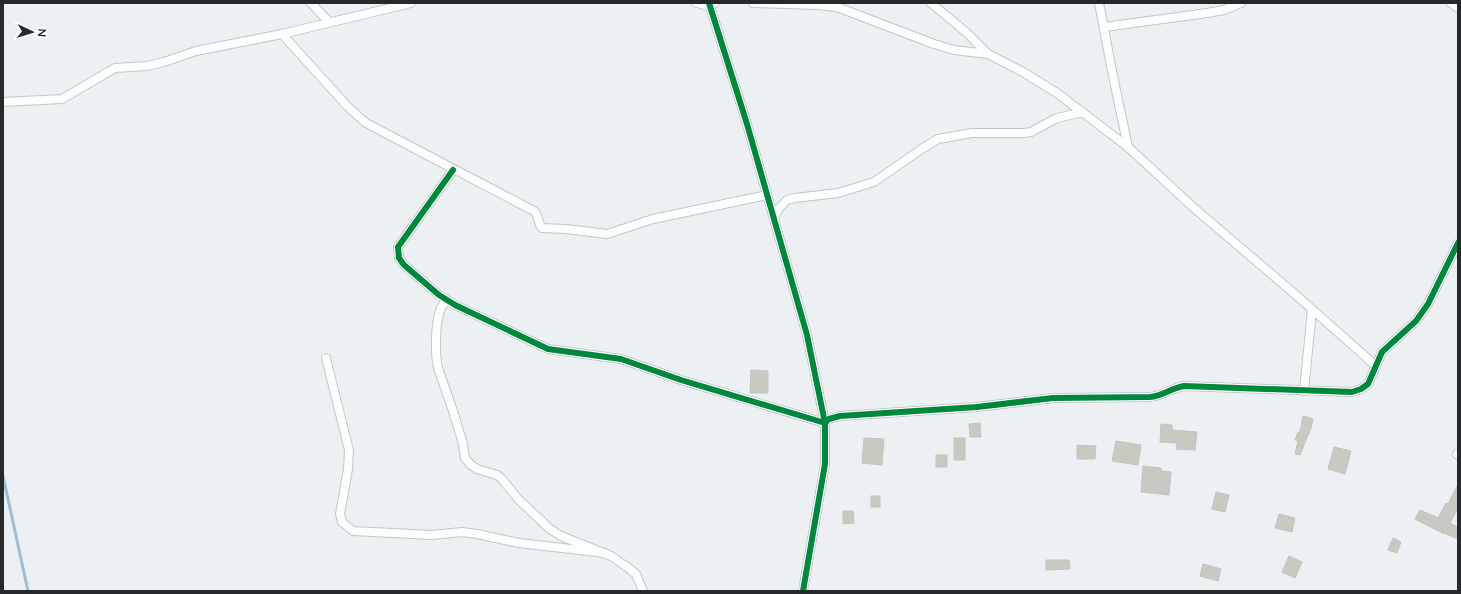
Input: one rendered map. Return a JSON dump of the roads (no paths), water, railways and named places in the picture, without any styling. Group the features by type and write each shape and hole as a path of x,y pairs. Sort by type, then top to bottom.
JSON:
{"street":[{"path":"310,3 329,22"},
{"path":"3,102 62,99 115,68 147,66 196,51 282,34 411,3"},
{"path":"697,3 711,4 807,335 825,424 825,464 804,591"},
{"path":"753,3 837,7 934,44 954,50 988,54"},
{"path":"931,3 967,33 988,54 1043,85 1083,112 1128,147 1194,208 1376,366"},
{"path":"1100,3 1128,147"},
{"path":"1104,27 1207,13 1224,10 1242,3"},
{"path":"1451,3 1458,8"},
{"path":"282,34 348,108 366,123 453,170 534,211 538,216 540,226 542,228 566,229 607,234 654,219 767,194"},
{"path":"774,219 779,208 787,200 838,193 874,182 938,138 972,133 1031,132 1057,118 1083,112"},
{"path":"453,170 398,247 399,258 404,265 414,275 446,300 548,349 621,359 681,380 825,424"},
{"path":"825,424 829,419 840,416 977,407 1053,398 1154,397 1164,395 1175,387 1184,386 1352,392 1361,389 1368,384 1382,352 1416,321 1428,304 1458,243"},
{"path":"446,300 438,319 436,356 438,368 463,444 465,458 477,469 497,475 502,479 518,499 550,529 561,536 605,553 636,574 643,591"},
{"path":"1304,391 1312,310"},
{"path":"326,358 349,450 348,469 340,514 342,522 346,527 353,531 432,535 462,532 519,542 605,553"}],"waterway":[{"path":"3,476 28,591"}]}
